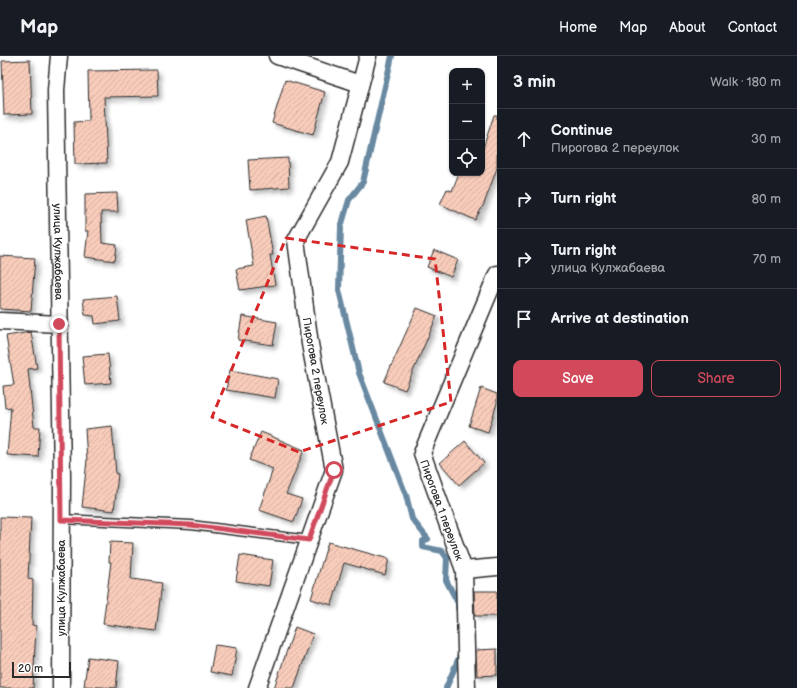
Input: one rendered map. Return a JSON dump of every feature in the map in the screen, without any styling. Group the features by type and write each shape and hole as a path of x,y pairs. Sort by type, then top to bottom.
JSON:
{"street":[{"name":"улица Кулжабаева","path":"59,56 56,90 61,520 61,688"},
{"path":"277,56 360,84"},
{"name":"Пирогова 2 переулок","path":"257,688 334,470 310,344 296,240 340,162 368,56"},
{"name":"Пирогова 1 переулок","path":"467,688 464,570 422,453 497,274"},
{"path":"0,321 59,324"},
{"path":"464,570 497,567"}],"lane":[{"path":"61,520 191,525 309,540"}],"highlighted area":[{"path":"286,238 435,259 451,402 299,452 212,417"}],"building":[{"path":"30,60 32,114 4,115 2,61"},
{"path":"157,70 158,96 104,97 107,163 75,164 74,122 89,121 88,71"},
{"path":"285,80 325,92 313,135 272,123"},
{"path":"494,115 497,115 497,168 484,204 475,220 440,204 447,189 452,191 458,176 485,176 485,142"},
{"path":"288,158 289,187 250,190 248,160"},
{"path":"117,193 118,212 101,212 102,243 117,245 115,261 85,257 88,231 85,231 85,194"},
{"path":"266,216 273,255 270,255 275,285 240,290 236,269 254,266 246,220"},
{"path":"434,250 458,260 451,277 427,267"},
{"path":"0,256 35,258 31,311 0,309"},
{"path":"117,296 120,321 95,324 94,316 85,315 83,299"},
{"path":"417,308 437,316 405,390 384,382"},
{"path":"242,316 277,322 273,345 238,340"},
{"path":"31,332 37,368 28,369 34,427 40,427 38,457 7,455 11,407 5,408 3,386 14,385 6,336"},
{"path":"108,354 111,383 85,385 82,356"},
{"path":"230,370 278,379 275,398 226,390"},
{"path":"481,388 497,394 497,403 488,432 469,426"},
{"path":"112,426 116,474 118,474 114,511 82,507 87,460 85,429"},
{"path":"261,432 304,450 286,494 302,499 294,522 259,510 273,469 249,460"},
{"path":"465,441 484,463 459,485 440,463"},
{"path":"0,517 31,518 28,579 33,580 32,625 36,626 33,688 0,688"},
{"path":"110,542 133,543 131,579 162,583 156,631 103,624 111,562 109,562"},
{"path":"328,542 389,559 385,575 344,563 332,605 311,599"},
{"path":"240,555 273,560 269,586 236,581"},
{"path":"474,591 497,591 497,616 475,616"},
{"path":"295,627 313,634 294,688 274,688"},
{"path":"215,645 237,648 232,676 210,672"},
{"path":"497,649 497,675 477,676 476,650"},
{"path":"88,657 119,661 116,688 84,686"}],"waterway":[{"path":"392,56 363,182 349,200 341,227 339,290 359,373 406,495 412,519 428,539 423,541 423,547 442,551 447,558 446,580 458,603 458,608"},
{"path":"446,688 461,653"}],"route":[{"path":"59,324 62,477 61,520 191,525 309,540 334,470"}]}
